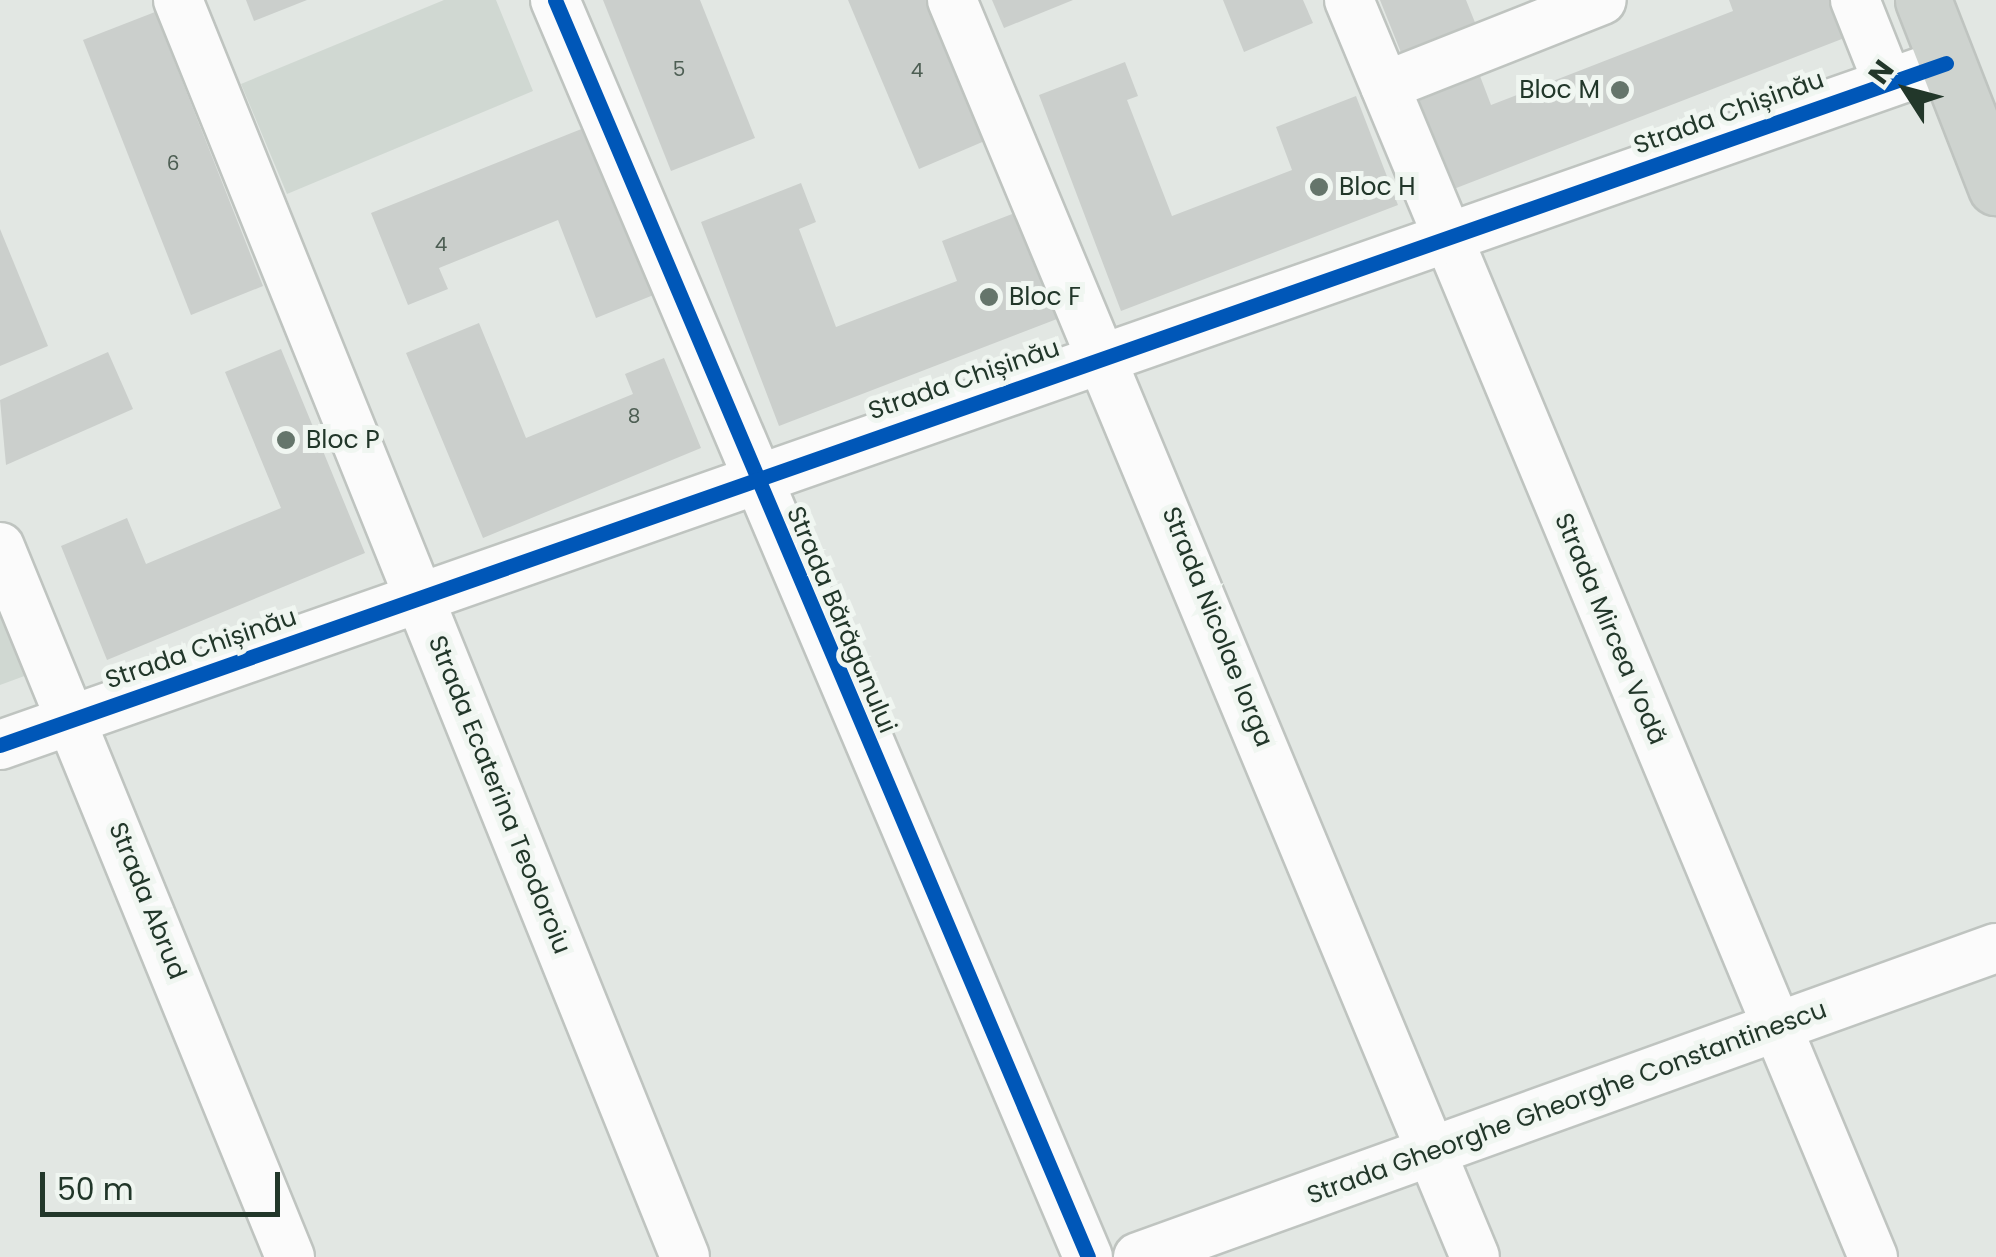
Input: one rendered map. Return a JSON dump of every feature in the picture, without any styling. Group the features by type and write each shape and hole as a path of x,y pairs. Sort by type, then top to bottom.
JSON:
{"main road":[{"path":"1923,0 1996,187"}],"street":[{"name":"Strada Ecaterina Teodoroiu","path":"178,0 685,1257"},
{"name":"Strada Bărăganului","path":"556,0 754,480 1088,1257"},
{"name":"Strada Nicolae Iorga","path":"952,0 1106,356 1476,1257"},
{"name":"Strada Mircea Vodă","path":"1349,0 1873,1257"},
{"path":"1385,86 1602,0"},
{"path":"1855,0 1888,83"},
{"name":"Strada Chișinău","path":"0,745 1106,356 1447,241 1946,62"},
{"name":"Strada Abrud","path":"0,547 290,1257"},
{"name":"Strada Gheorghe Gheorghe Constantinescu","path":"1138,1257 1996,948"}],"shaded area":[{"path":"444,0 496,0 533,91 287,194 241,84"},
{"path":"0,583 38,671 0,685"}],"building":[{"path":"246,0 307,0 254,21"},
{"path":"603,0 700,0 755,138 671,171"},
{"path":"848,0 928,0 987,140 919,169"},
{"path":"992,0 1073,0 1004,28"},
{"path":"1223,0 1303,0 1313,23 1244,52"},
{"path":"1380,0 1466,0 1478,30 1404,60"},
{"name":"Bloc M","path":"1729,0 1833,0 1847,37 1446,192 1411,103 1480,76 1491,105 1733,11"},
{"path":"155,12 263,286 191,315 83,40"},
{"name":"Bloc H","path":"1125,62 1138,96 1127,100 1172,216 1292,170 1276,127 1356,96 1398,205 1121,311 1039,95"},
{"path":"589,126 656,294 596,318 558,220 439,268 448,289 408,305 371,213"},
{"name":"Bloc F","path":"801,183 816,222 799,229 836,327 957,281 942,241 1030,207 1070,314 779,426 701,222"},
{"path":"0,229 48,346 0,366"},
{"path":"479,323 526,438 633,394 625,374 664,358 701,448 483,538 406,353"},
{"name":"Bloc P","path":"281,349 365,553 107,660 61,546 127,518 146,564 281,508 225,372"},
{"path":"108,352 133,409 6,465 0,400"}],"cycle path":[{"path":"555,0 1088,1257"},
{"path":"0,745 1946,63"}],"place":[{"name":"Bloc M","path":"1620,90"},
{"name":"Bloc H","path":"1319,187"},
{"name":"Bloc F","path":"989,297"},
{"name":"Bloc P","path":"286,440"}]}
